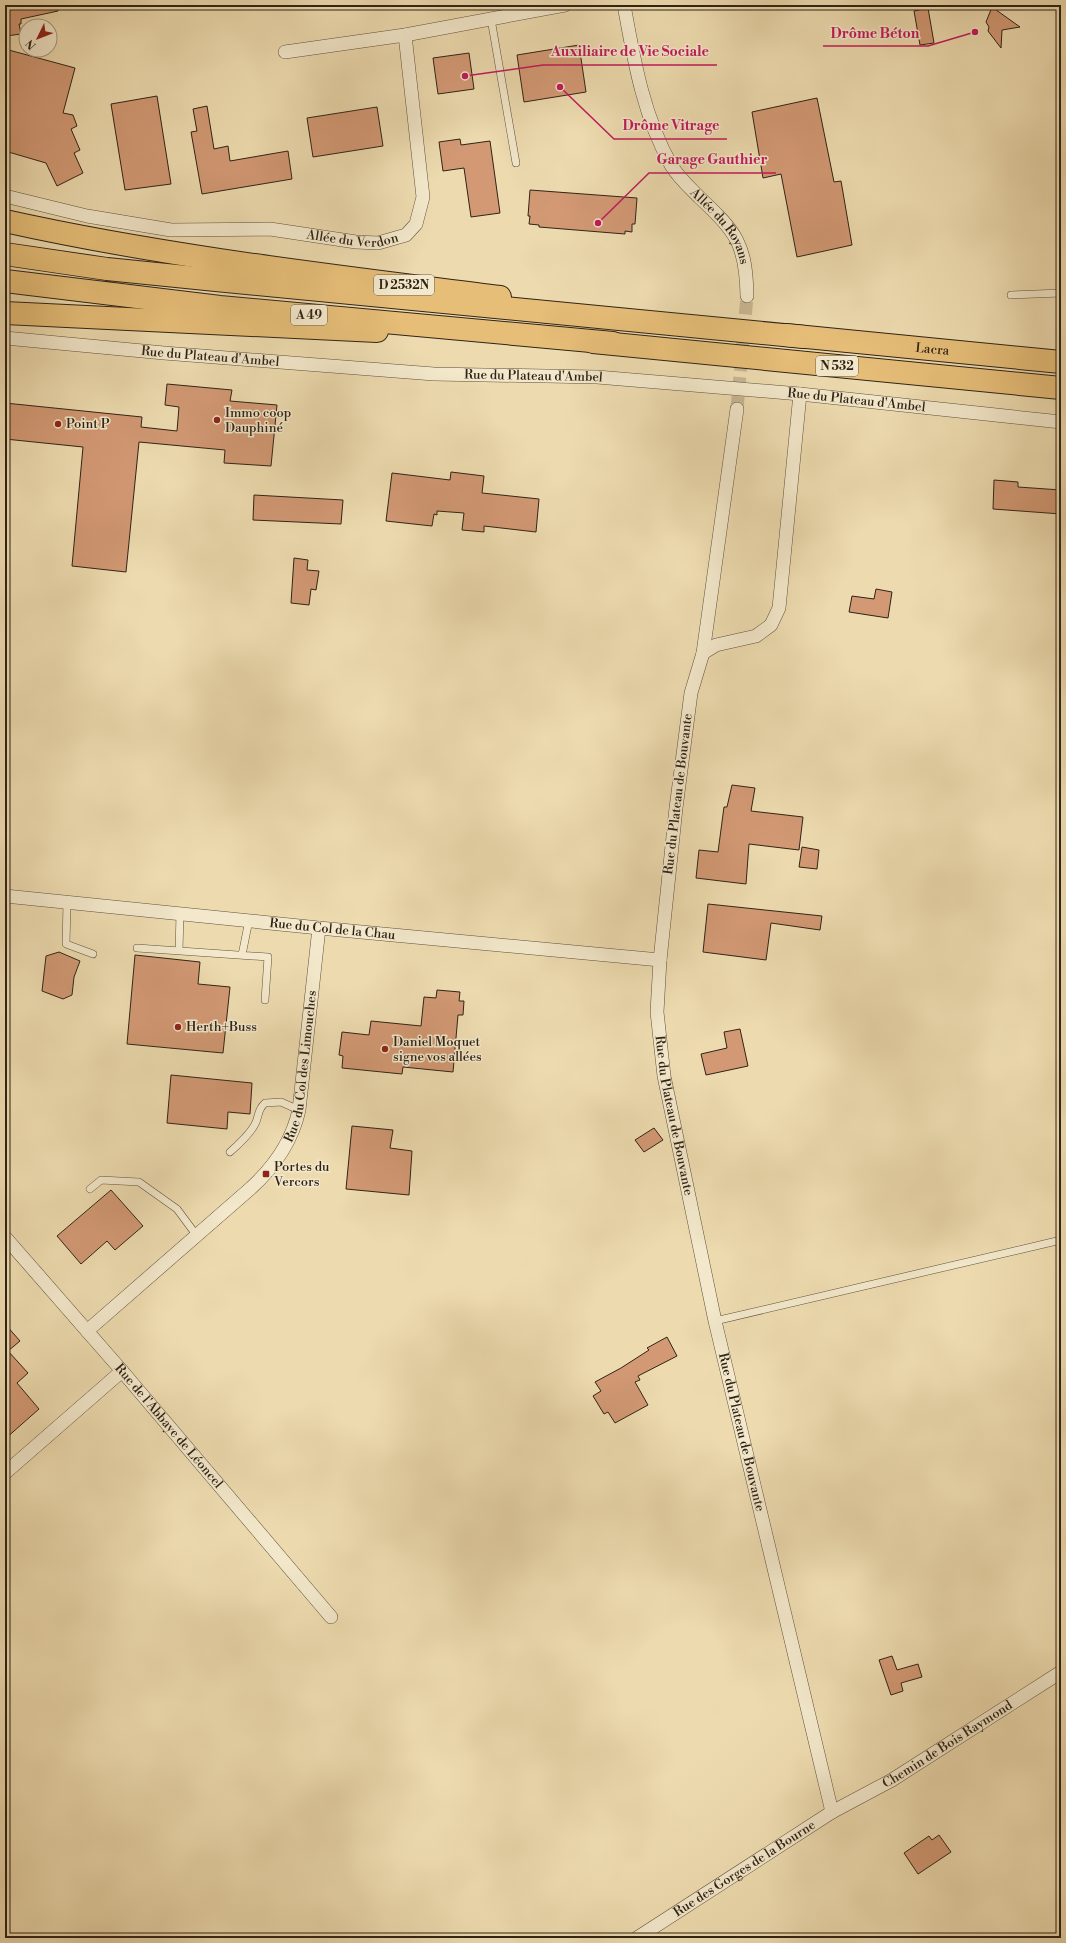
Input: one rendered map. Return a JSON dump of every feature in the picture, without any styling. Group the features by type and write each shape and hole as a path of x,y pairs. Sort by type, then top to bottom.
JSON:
{"highway":[{"name":"D 2532N","path":"5,221 76,237 152,249 437,289 804,337"},
{"name":"A 49","path":"5,254 107,269 192,278 804,337"},
{"name":"A 49","path":"5,281 220,307 613,343"},
{"path":"5,313 613,343"},
{"name":"Lacra","path":"804,337 1061,362"},
{"name":"N 532","path":"613,343 1061,388"}],"street":[{"path":"286,52 405,35 565,5"},
{"name":"Allée du Royans","path":"624,5 637,80 654,132 672,166 728,224 739,243 746,267 747,296"},
{"name":"Allée du Verdon","path":"5,196 86,216 171,230 270,229 378,243 406,235 416,224 422,197 405,35"},
{"name":"Rue du Plateau d'Ambel","path":"5,338 164,353 434,374 597,377 800,394 1061,422"},
{"path":"703,653 716,645 756,636 771,625 779,608 800,394"},
{"name":"Rue du Plateau de Bouvante","path":"737,408 703,653 691,693 676,808 656,1012 664,1076 715,1321 832,1812"},
{"name":"Rue du Col de la Chau","path":"5,896 319,928 660,960"},
{"name":"Rue du Col des Limouches","path":"87,1332 266,1174 280,1157 295,1128 299,1110 319,928"},
{"name":"Rue de l'Abbaye de Léoncel","path":"5,1237 122,1371 331,1617"},
{"path":"5,1473 122,1371"},
{"name":"Chemin de Bois Raymond","path":"832,1812 892,1780 1061,1672"},
{"name":"Rue des Gorges de la Bourne","path":"637,1938 832,1812"}],"lane":[{"path":"491,19 516,163"},
{"path":"1011,295 1061,293"},
{"path":"66,903 66,944 93,954"},
{"path":"179,951 180,914"},
{"path":"242,955 249,920"},
{"path":"137,948 268,957 265,1000"},
{"path":"230,1152 246,1137 256,1124 259,1108 265,1102 281,1102 299,1110"},
{"path":"90,1189 101,1180 139,1182 177,1209 197,1236"},
{"path":"715,1321 1061,1240"}],"building":[{"path":"5,5 58,5 58,11 26,18 18,18 18,34 6,36"},
{"path":"992,7 1020,27 1002,30 1001,48 988,31 989,27 986,22"},
{"path":"928,8 934,43 920,45 914,11"},
{"path":"579,45 586,92 524,102 517,55"},
{"path":"5,49 18,53 18,58 38,58 75,68 63,113 73,115 77,126 71,129 80,150 74,153 83,173 57,186 46,163 5,151"},
{"path":"469,53 474,89 438,94 433,58"},
{"path":"157,96 171,184 125,190 111,104"},
{"path":"817,98 834,182 841,181 852,245 797,257 781,174 763,178 752,112"},
{"path":"207,106 214,149 228,146 230,161 288,151 292,179 202,194 191,132 197,131 193,109"},
{"path":"377,107 383,146 313,157 307,118"},
{"path":"460,139 461,145 490,141 500,213 471,217 464,168 443,171 439,142"},
{"path":"530,190 637,198 635,224 632,224 632,232 625,231 625,234 539,227 539,225 529,224 530,216 528,216"},
{"path":"167,384 232,390 230,401 277,405 271,466 224,463 225,450 139,442 126,572 72,566 83,447 5,439 5,403 142,417 141,427 177,431 179,407 165,405"},
{"path":"451,472 484,476 482,493 539,499 536,532 484,526 484,532 462,530 464,513 437,511 437,515 434,514 432,526 386,521 392,473 450,480"},
{"path":"994,480 1018,482 1018,487 1061,490 1061,514 993,509"},
{"path":"254,495 343,500 341,524 253,520"},
{"path":"294,558 308,560 307,570 319,571 316,590 311,589 309,605 291,603"},
{"path":"876,589 892,592 888,618 849,612 852,596 874,599"},
{"path":"732,785 755,788 751,811 803,817 799,850 749,844 746,884 696,878 699,850 718,852 724,807 727,807"},
{"path":"802,847 819,850 817,869 799,867"},
{"path":"708,904 822,916 820,930 771,923 766,960 703,952"},
{"path":"59,952 80,961 74,977 72,995 63,999 42,991 46,956"},
{"path":"135,955 200,962 198,984 230,987 223,1053 127,1044"},
{"path":"437,990 460,992 459,1001 464,1001 463,1015 458,1015 453,1072 403,1067 402,1074 342,1068 343,1056 339,1055 342,1032 369,1035 371,1021 421,1026 424,997 436,998"},
{"path":"740,1029 748,1066 706,1075 701,1054 727,1048 724,1032"},
{"path":"171,1075 252,1083 250,1114 228,1112 227,1129 167,1123"},
{"path":"352,1126 393,1130 390,1148 412,1151 409,1195 346,1189"},
{"path":"654,1128 663,1140 644,1152 635,1140"},
{"path":"111,1190 143,1226 115,1250 107,1241 81,1264 57,1236"},
{"path":"5,1324 20,1341 8,1351 28,1373 17,1383 39,1409 5,1439"},
{"path":"667,1337 677,1356 638,1376 640,1380 635,1382 648,1405 615,1423 608,1412 604,1414 593,1396 601,1391 595,1382 621,1368 649,1350 647,1348"},
{"path":"892,1656 897,1670 918,1664 922,1677 901,1683 903,1691 891,1695 879,1660"},
{"path":"939,1835 951,1852 918,1874 904,1853 929,1836 932,1840"}],"tunnel":[{"path":"737,409 747,296"}],"place":[{"name":"Drôme Béton","path":"975,32"},
{"name":"Auxiliaire de Vie Sociale","path":"465,76"},
{"name":"Drôme Vitrage","path":"560,87"},
{"name":"Garage Gauthier","path":"598,223"},
{"name":"Immo coop Dauphiné","path":"217,420"},
{"name":"Point P","path":"58,424"},
{"name":"Herth+Buss","path":"178,1027"},
{"name":"Daniel Moquet signe vos allées","path":"385,1049"},
{"name":"Portes du Vercors","path":"266,1174"}]}
